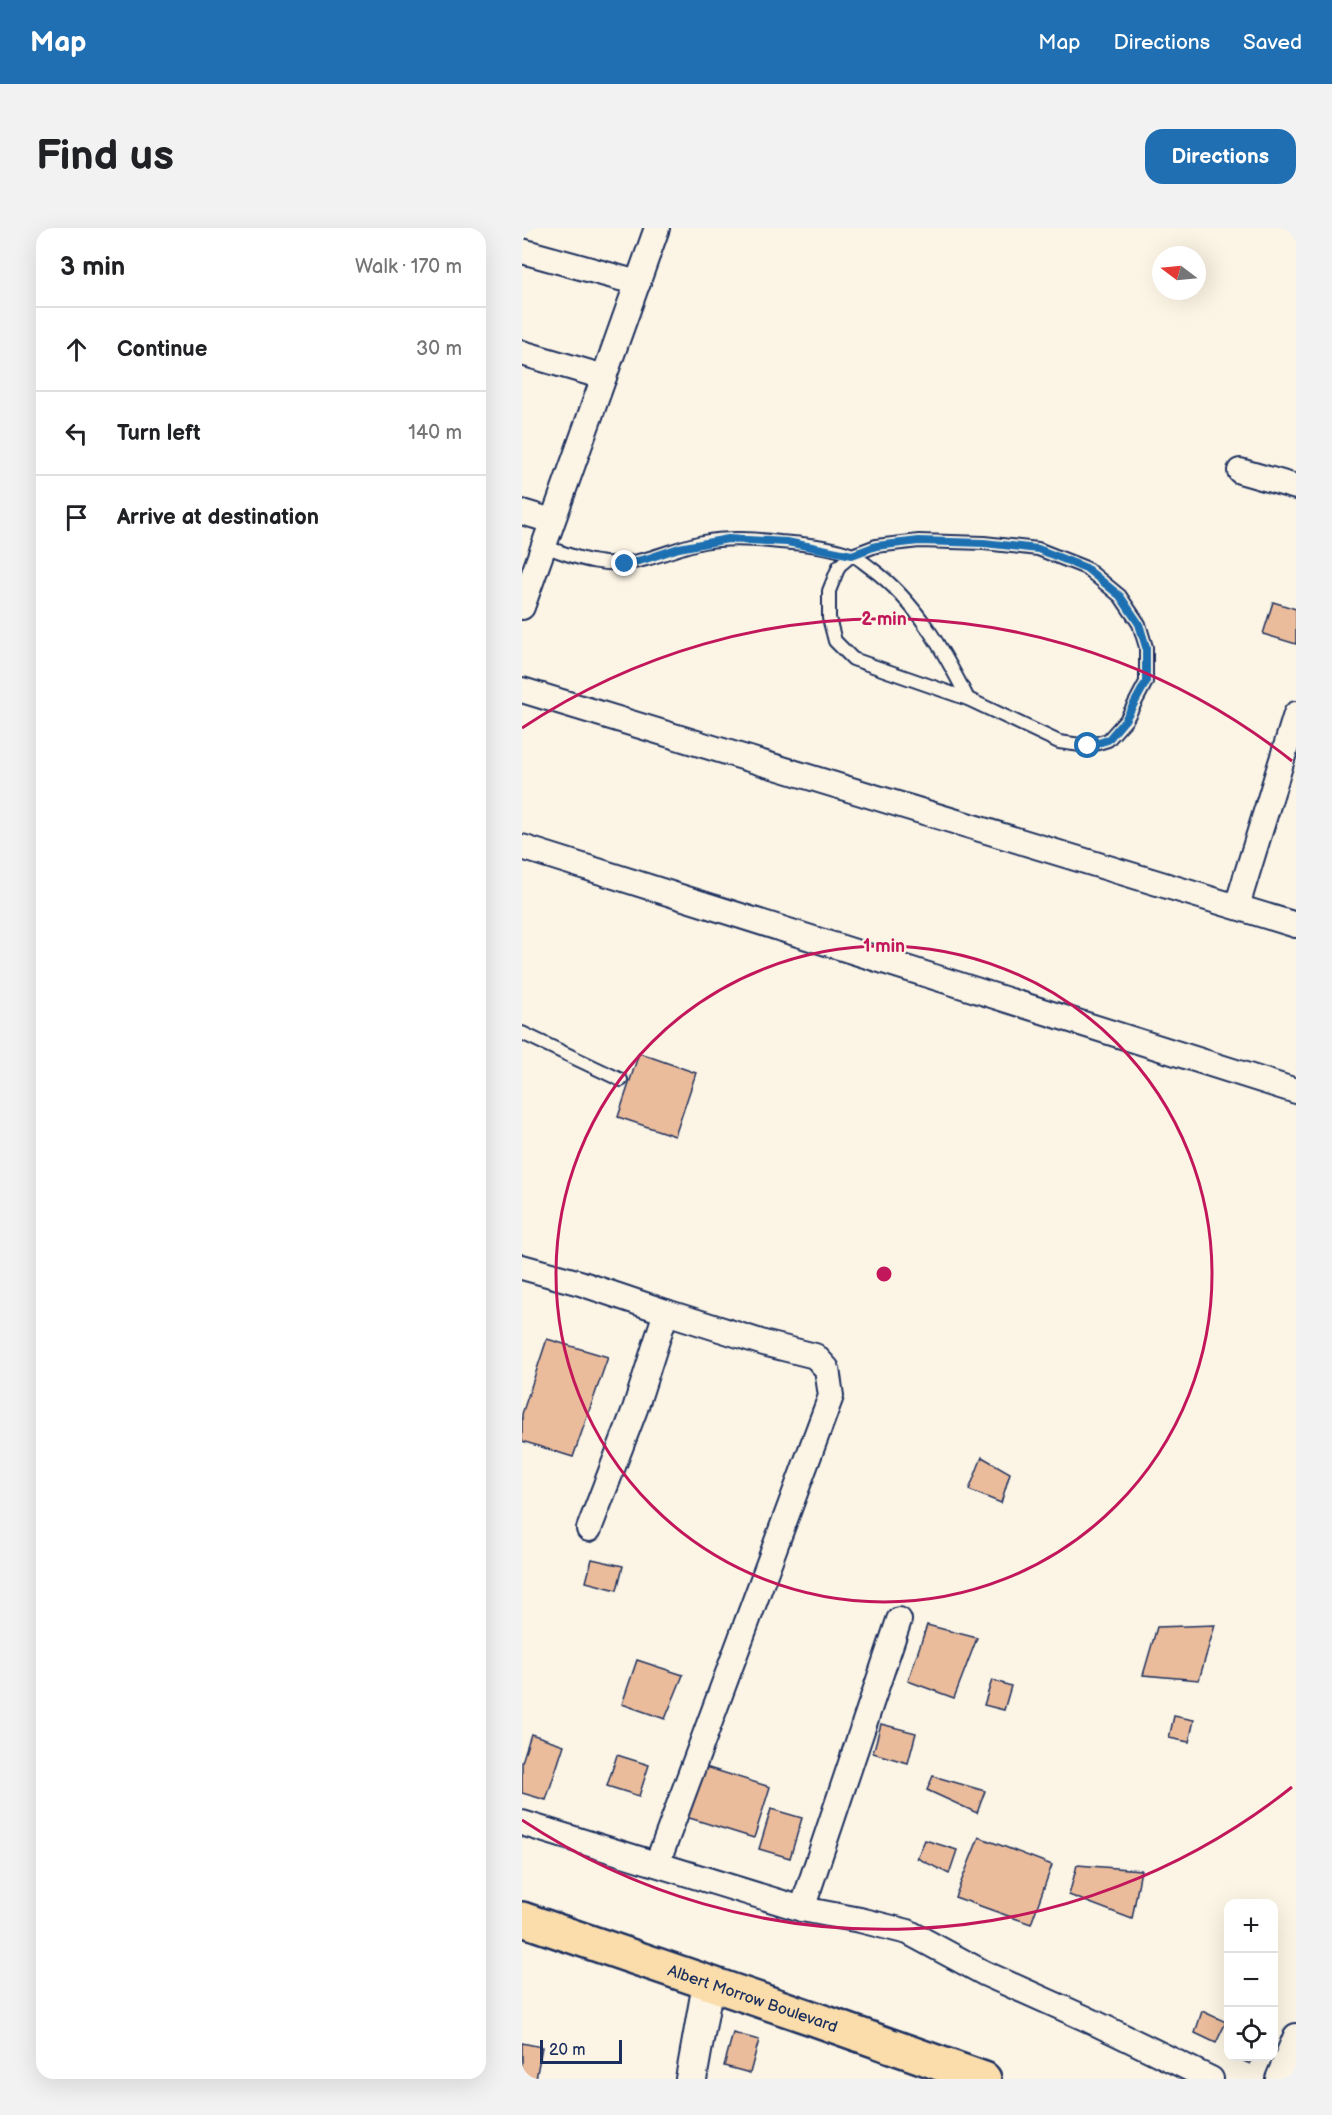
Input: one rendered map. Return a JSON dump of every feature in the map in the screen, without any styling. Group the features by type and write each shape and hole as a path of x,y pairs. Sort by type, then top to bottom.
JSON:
{"main road":[{"name":"Albert Morrow Boulevard","path":"522,1919 984,2079"}],"street":[{"path":"522,608 657,228"},
{"path":"522,251 638,283"},
{"path":"522,353 604,377"},
{"path":"1240,471 1296,487"},
{"path":"522,512 552,521"},
{"path":"522,690 1296,925"},
{"path":"1237,906 1296,714"},
{"path":"522,847 1296,1091"},
{"path":"522,1267 580,1282 767,1344 815,1356 827,1369 831,1396 657,1864"},
{"path":"589,1529 635,1409 666,1312"},
{"path":"802,1909 899,1620"},
{"path":"522,1823 802,1909 908,1932 965,1964 1087,2019 1211,2079"},
{"path":"691,2079 708,1984"},
{"path":"1278,2079 1296,2036"}],"lane":[{"path":"544,546 600,564 625,564 679,548 728,539 787,542 852,555 890,582 918,615 944,652 968,699"},
{"path":"919,541 984,543 1038,549 1086,568 1120,596 1139,624 1146,647 1146,682 1125,720 1108,740 1088,746 1059,742 968,699 853,659 836,641 829,618 829,591 839,566 852,555 876,546 919,541"},
{"path":"522,1033 621,1080"}],"building":[{"path":"1273,602 1296,609 1296,644 1263,634"},
{"path":"639,1053 696,1073 675,1136 618,1117"},
{"path":"547,1339 608,1357 573,1457 522,1441 522,1414"},
{"path":"982,1457 1010,1473 1001,1503 969,1490"},
{"path":"592,1559 623,1566 617,1590 586,1582"},
{"path":"927,1625 977,1638 954,1698 908,1681"},
{"path":"1215,1625 1199,1680 1143,1675 1157,1627"},
{"path":"637,1660 683,1675 665,1719 622,1704"},
{"path":"992,1680 1011,1686 1004,1710 984,1705"},
{"path":"1174,1716 1194,1720 1189,1742 1169,1738"},
{"path":"881,1724 916,1733 908,1763 873,1753"},
{"path":"531,1734 564,1745 546,1800 522,1793 522,1762"},
{"path":"617,1755 649,1765 639,1796 607,1786"},
{"path":"699,1765 770,1787 754,1838 683,1816"},
{"path":"933,1776 985,1791 977,1813 927,1790"},
{"path":"771,1809 802,1818 790,1858 759,1849"},
{"path":"979,1837 1052,1865 1031,1924 955,1897"},
{"path":"925,1840 957,1850 949,1874 917,1858"},
{"path":"1077,1865 1141,1870 1132,1919 1069,1895"},
{"path":"1202,2011 1224,2021 1216,2043 1195,2033"},
{"path":"733,2033 759,2040 750,2073 724,2066"},
{"path":"522,2043 542,2047 536,2079 522,2079"}],"route":[{"path":"625,564 703,542 728,539 787,542 852,555 876,546 919,541 984,543 1038,549 1086,568 1120,596 1139,624 1146,647 1146,682 1125,720 1108,740 1088,746"}]}
